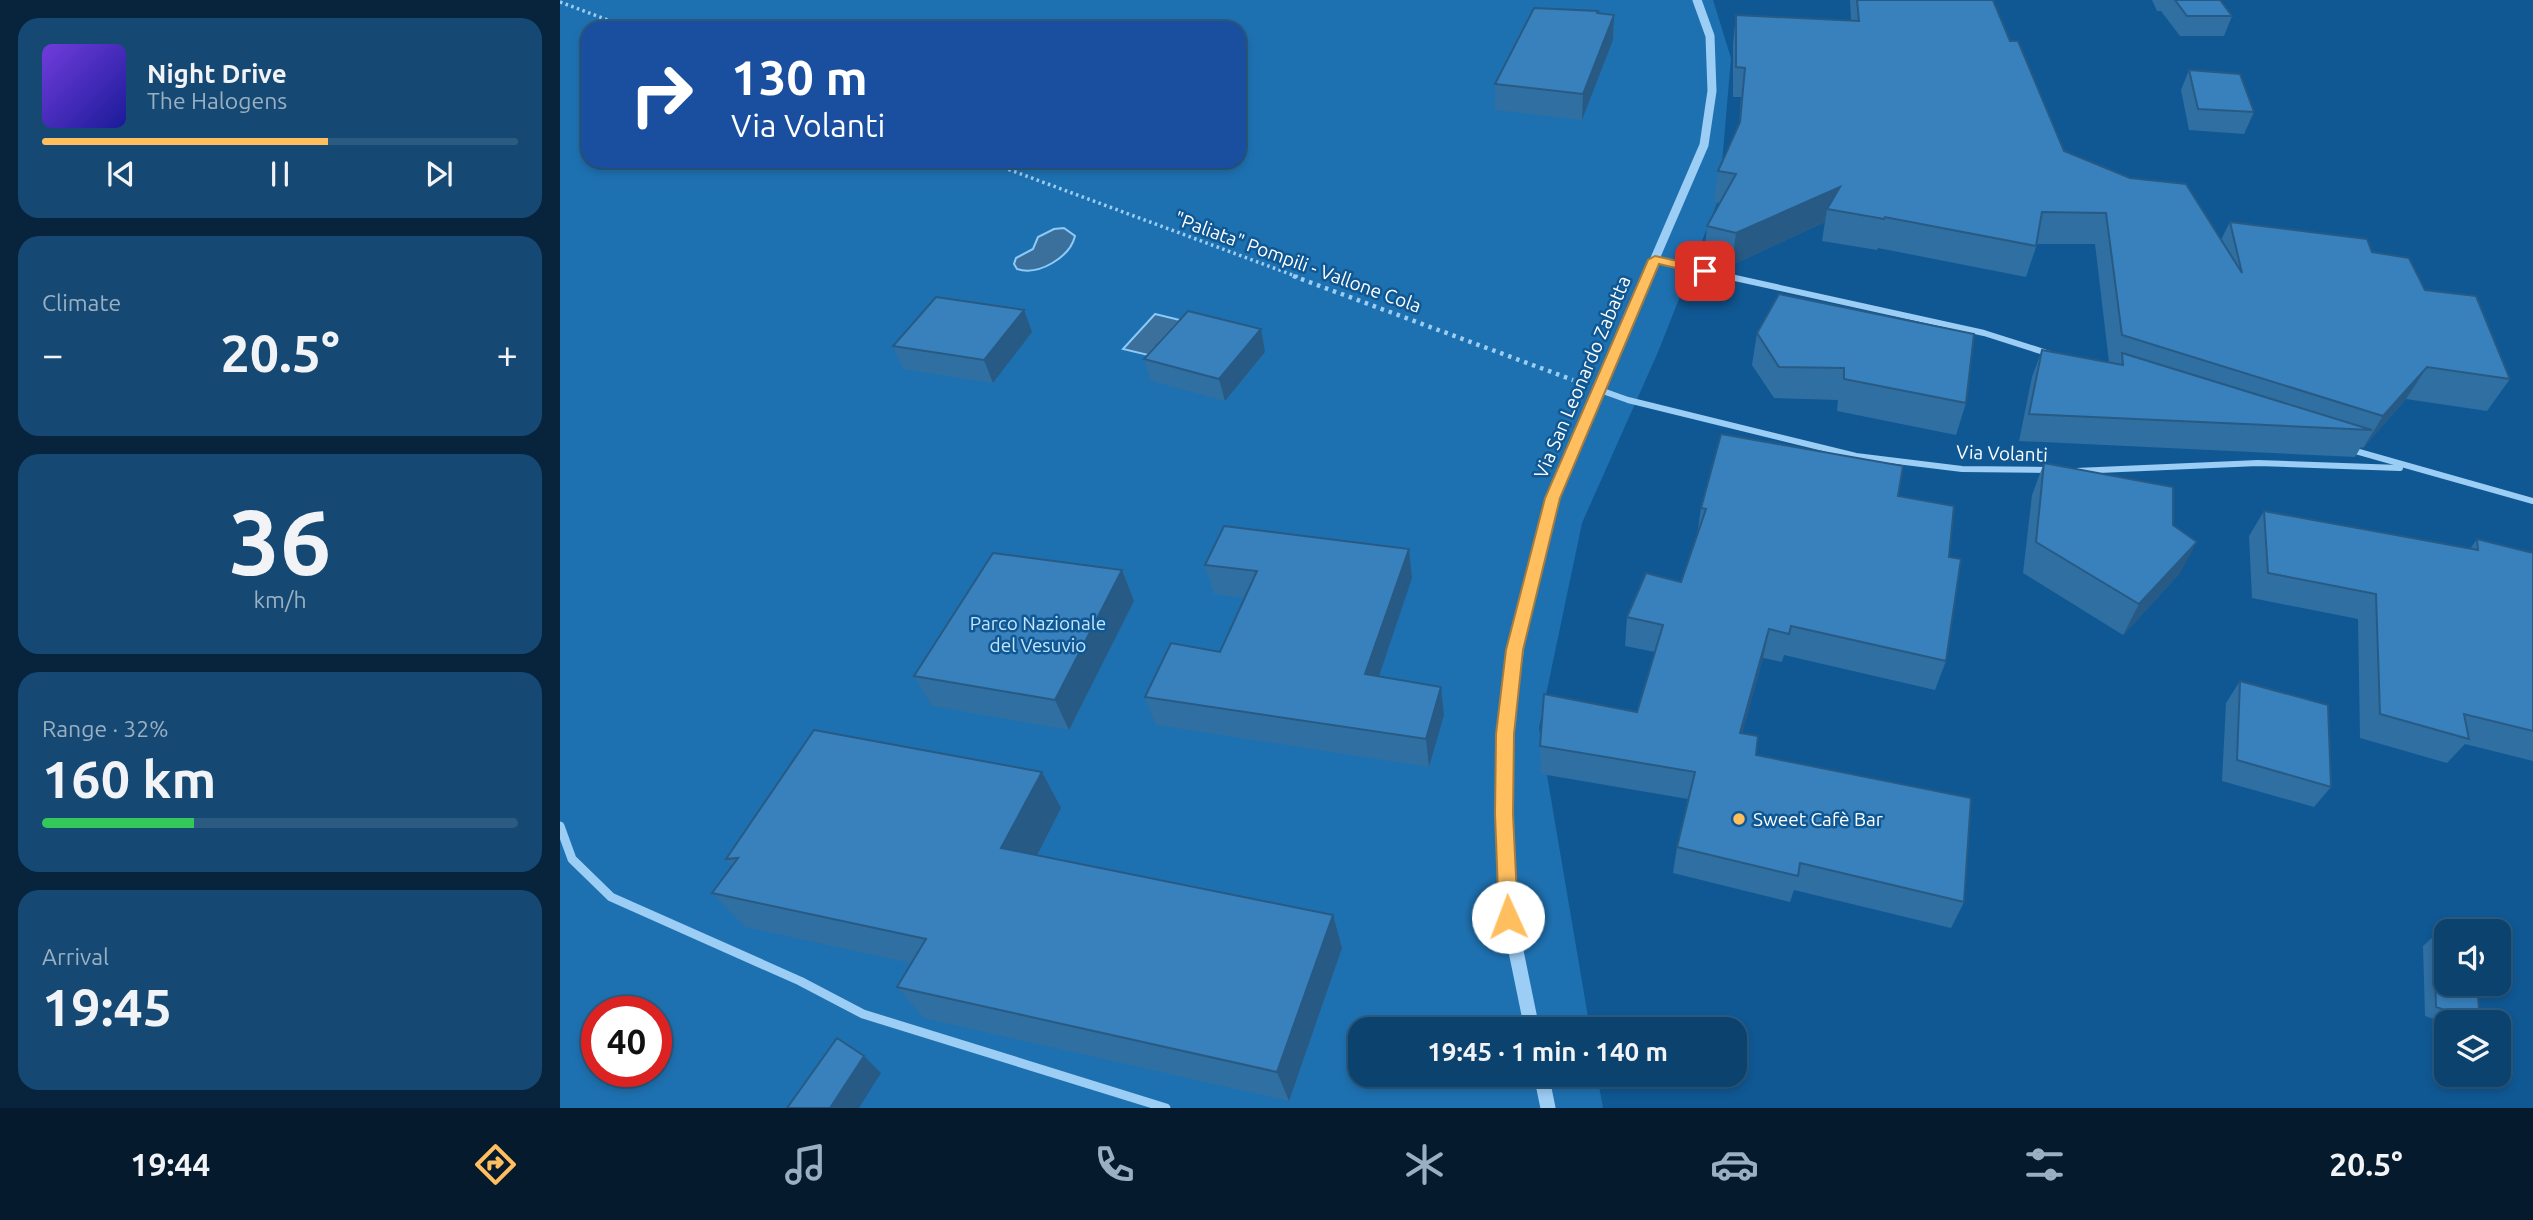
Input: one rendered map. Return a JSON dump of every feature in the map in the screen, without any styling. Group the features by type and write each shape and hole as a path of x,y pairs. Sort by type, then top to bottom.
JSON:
{"street":[{"name":"Via San Leonardo Zabatta","path":"1529,1017 1508,917 1504,814 1505,734 1515,650 1553,498 1704,145 1712,92 1710,36 1697,0"},
{"path":"1655,260 1984,333 2062,357"},
{"name":"Via Volanti","path":"1600,390 1628,400 1856,456 1962,468 2055,470"},
{"name":"Via Volanti","path":"2346,448 2533,501"},
{"name":"Via Volanti","path":"2068,471 2258,463 2411,468"},
{"path":"560,827 572,859 611,897 800,981 863,1014 1166,1108"},
{"path":"1544,1087 1548,1108"}],"path":[{"path":"560,2 610,21"},
{"name":"\"Paliata\" Pompili - Vallone Cola","path":"1005,168 1600,390"}],"green space":[{"name":"Parco Nazionale del Vesuvio","path":"560,0 1713,0 1731,58 1719,198 1658,352 1582,523 1539,728 1588,1017 1348,1017 1348,1087 1599,1087 1603,1108 560,1108"}],"shaded area":[{"path":"1064,228 1075,236 1060,258 1035,270 1017,269 1014,264 1016,258 1033,249 1038,237 1054,229"},
{"path":"1155,314 1180,320 1148,355 1123,349"}],"building":[{"path":"1857,0 1993,0 2010,41 2018,41 2064,151 2130,178 2186,184 2242,273 2230,222 2367,239 2372,252 2409,258 2425,290 2476,296 2510,379 2427,367 2383,416 2122,335 2106,213 2042,212 2036,246 1885,217 1884,219 1827,209 1840,187 1736,233 1707,226 1736,174 1718,171 1740,122 1745,68 1736,67 1736,15 1859,21"},
{"path":"2175,0 2220,0 2232,16 2187,16"},
{"path":"1534,8 1598,11 1597,13 1614,15 1583,94 1495,84"},
{"path":"2189,70 2240,74 2254,112 2198,109"},
{"path":"1779,294 1974,334 1966,403 1844,379 1844,368 1779,367 1757,333"},
{"path":"936,297 1024,310 984,360 893,346"},
{"path":"1188,311 1261,329 1219,379 1144,359"},
{"path":"2042,350 2123,365 2122,353 2372,430 2029,414"},
{"path":"1721,434 1903,466 1898,496 1954,506 1949,557 1961,559 1946,661 1791,626 1789,634 1769,629 1740,733 1758,736 1756,755 1971,798 1964,902 1800,863 1798,876 1677,847 1695,772 1540,746 1544,694 1637,712 1663,625 1627,617 1646,573 1681,582 1706,509 1701,508"},
{"path":"2044,463 2173,487 2173,525 2197,542 2139,604 2036,542"},
{"path":"2264,511 2478,550 2477,539 2533,553 2533,731 2464,714 2469,739 2380,714 2376,594 2268,573"},
{"path":"1224,526 1409,549 1365,674 1441,687 1426,739 1145,697 1171,643 1220,652 1257,571 1205,565"},
{"path":"993,553 1122,570 1055,700 914,676"},
{"path":"2240,681 2328,705 2331,787 2237,760"},
{"path":"814,730 1042,772 1001,848 1333,915 1277,1072 897,987 926,939 712,893 738,858 726,859"},
{"path":"2436,996 2478,996 2479,1010 2445,1010 2436,1007"},
{"path":"837,1038 864,1056 830,1108 787,1108"}],"place":[{"name":"Sweet Cafè Bar","path":"1739,819"}],"route":[{"path":"1508,917 1504,814 1505,734 1515,650 1553,498 1655,260 1705,271"}]}
